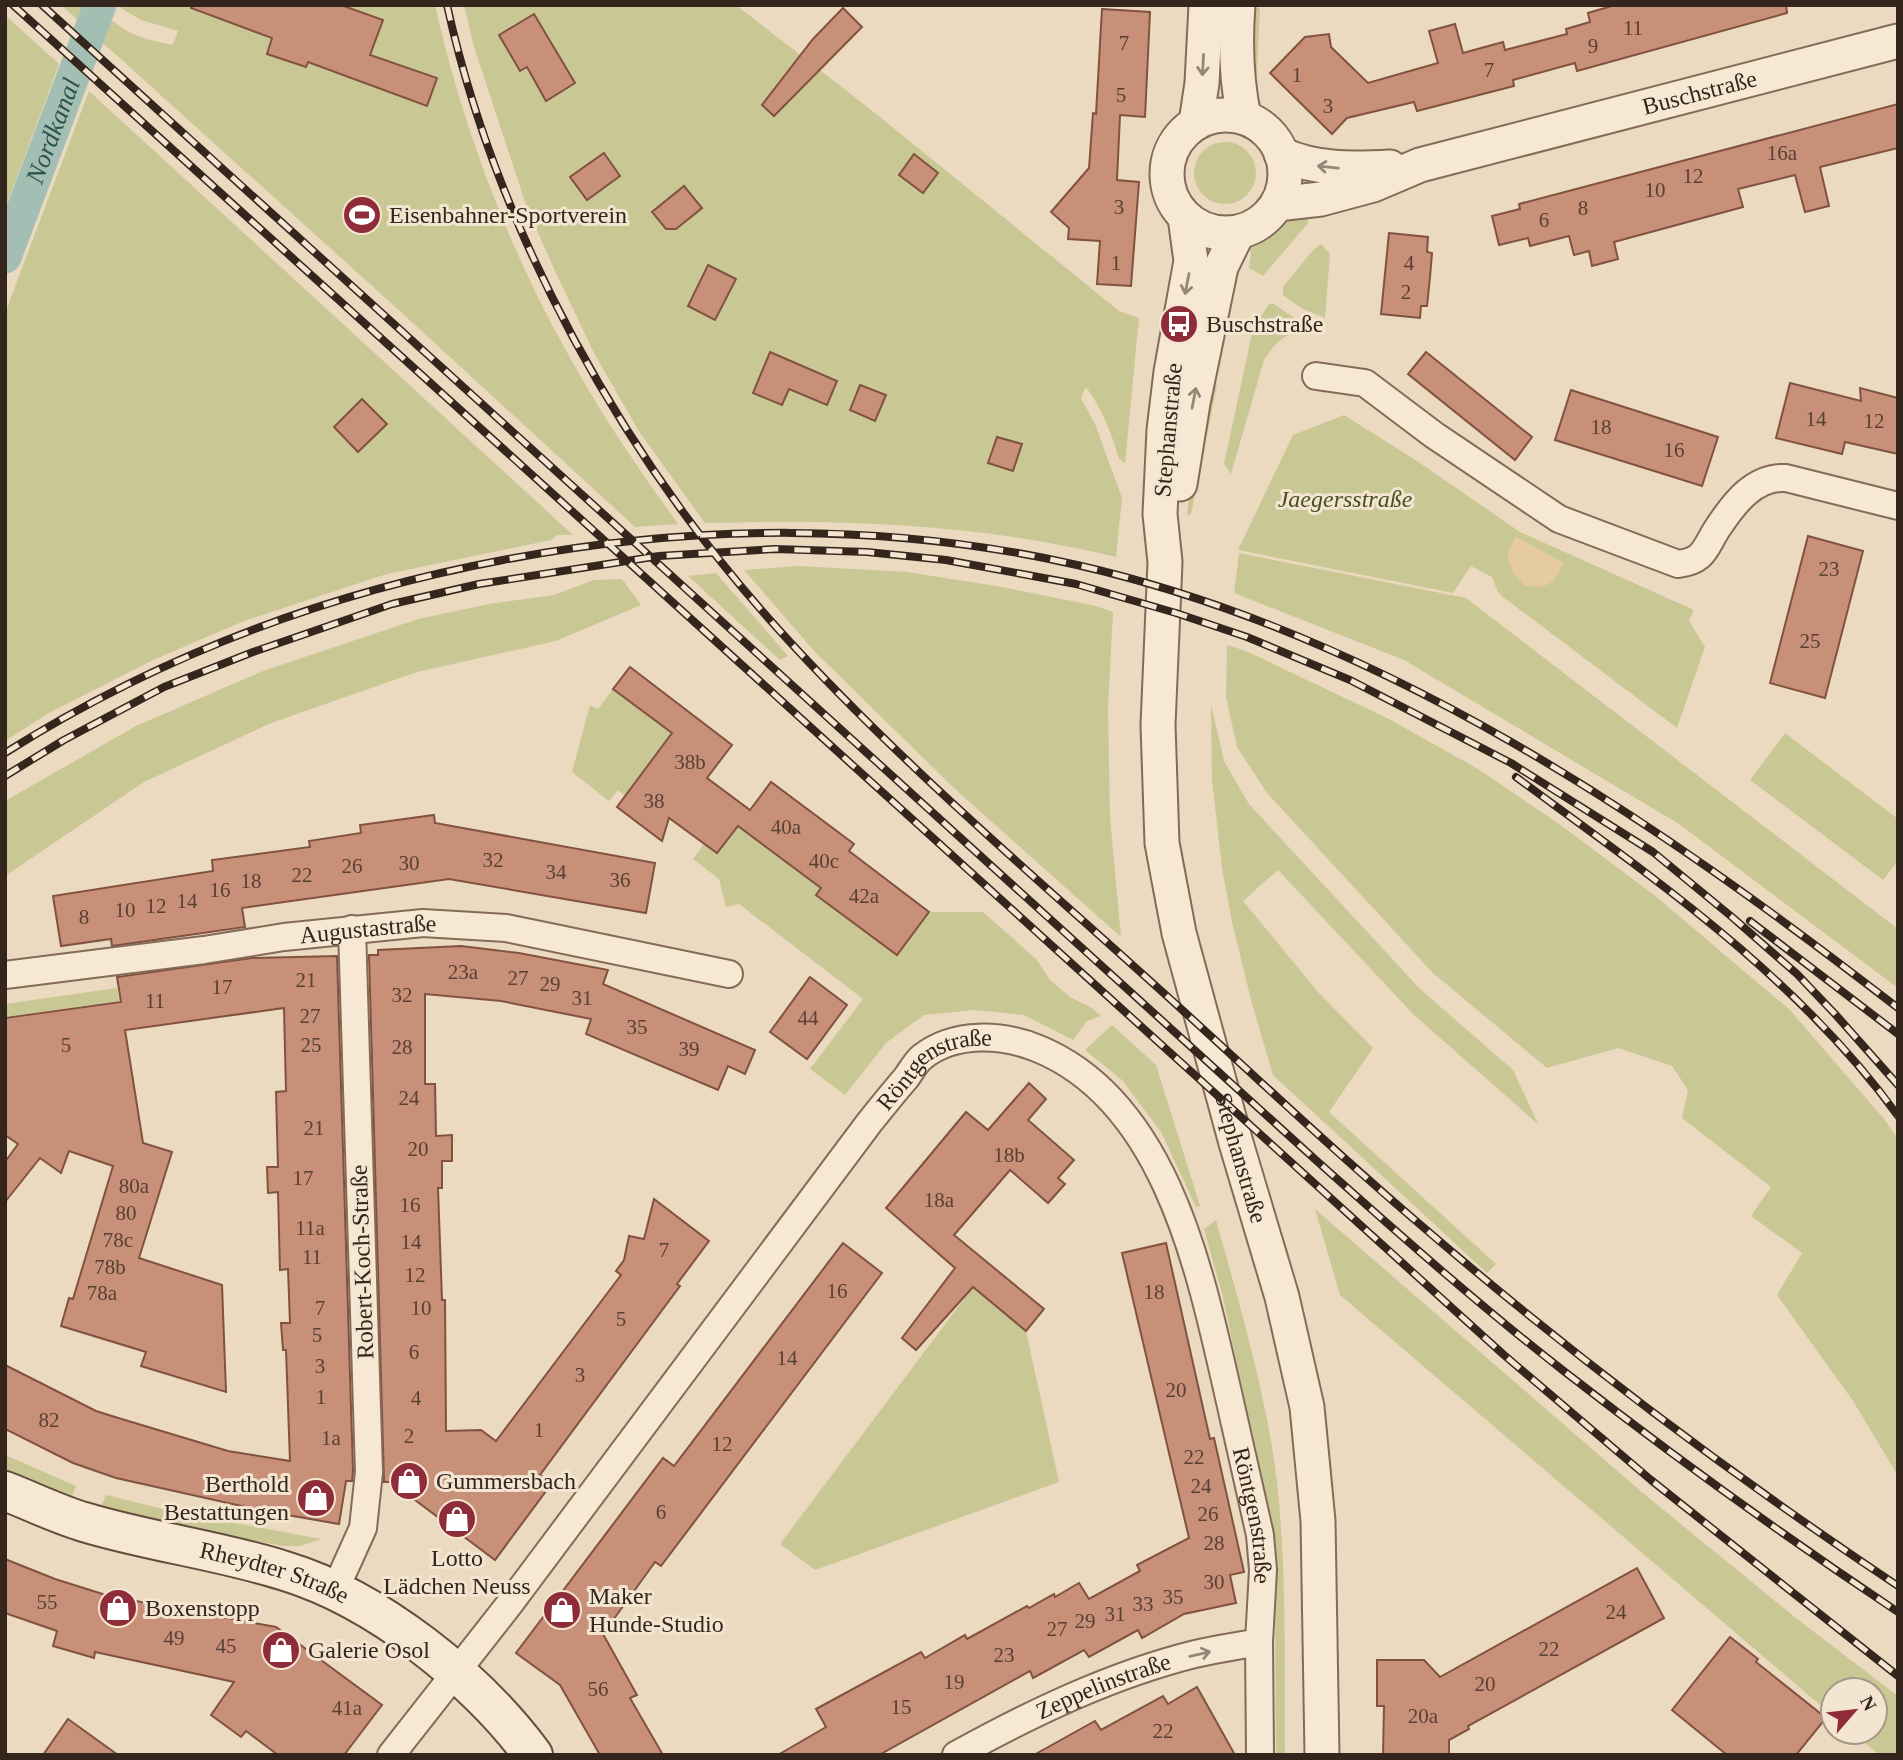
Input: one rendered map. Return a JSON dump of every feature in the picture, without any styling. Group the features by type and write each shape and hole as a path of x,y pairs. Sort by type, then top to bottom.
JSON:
{"main road":[{"name":"Rheydter Straße","path":"5,1491 82,1521 276,1568 335,1590 406,1633 456,1673 505,1719 533,1755"}],"street":[{"path":"1185,217 1210,231 1238,232 1248,229 1260,223 1277,204 1285,177 1281,154 1269,134 1244,117 1226,114 1196,123 1202,83 1206,5"},
{"path":"1238,5 1235,48 1237,81 1244,117"},
{"name":"Buschstraße","path":"1277,204 1321,199 1373,185 1420,165 1898,41"},
{"name":"Stephanstraße","path":"1196,123 1178,140 1167,167 1171,196 1185,217 1191,261 1171,372 1164,430 1160,514 1165,562 1158,725 1162,844 1179,933 1236,1143 1282,1297 1307,1407 1318,1521 1322,1755"},
{"name":"Buschstraße","path":"1281,154 1300,163 1323,167 1358,169 1420,165"},
{"name":"Stephanstraße","path":"1165,562 1177,509 1193,403 1221,267 1238,232"},
{"path":"1316,376 1365,383 1434,435 1559,519 1678,564 1692,562 1704,553 1718,526 1749,489 1773,477 1898,506"},
{"name":"Augustastraße","path":"5,975 352,929 423,923 506,928 729,974"},
{"name":"Robert-Koch-Straße","path":"335,1590 363,1528 369,1472 352,929"},
{"name":"Röntgenstraße","path":"391,1755 456,1673 869,1124 922,1058 946,1045 971,1038 1000,1038 1026,1044 1058,1057 1085,1076 1124,1114 1147,1147 1185,1232 1207,1300 1260,1535 1263,1570 1259,1642 1260,1755"},
{"name":"Zeppelinstraße","path":"956,1755 1014,1723 1060,1702 1144,1670 1195,1654 1259,1642"}],"green space":[{"path":"61,5 94,5 113,22 130,32 173,45 178,31 141,20 121,8 122,5 435,5 476,149 534,289 592,396 678,524 635,527"},
{"path":"464,5 736,5 870,109 1119,311 1139,318 1125,463 1119,459 1106,422 1086,387 1081,398 1095,424 1122,498 1116,557 1015,537 912,526 809,522 705,523 640,433 595,355 555,271 527,208 474,47"},
{"path":"1252,8 1260,8 1257,73 1250,73"},
{"path":"5,15 59,64 5,209"},
{"path":"89,91 573,535 558,535 551,540 387,574 244,621 151,661 49,713 5,741 5,313"},
{"path":"1225,142 1247,151 1256,173 1247,195 1225,204 1203,195 1194,173 1203,151"},
{"path":"1308,209 1308,223 1263,276 1249,268 1251,253 1247,240 1284,218"},
{"path":"1321,244 1330,254 1325,318 1301,308 1283,295 1283,287"},
{"path":"1269,304 1274,304 1303,324 1305,329 1281,340 1264,360 1231,474 1224,464 1253,329"},
{"path":"1207,383 1217,385 1191,514 1187,515 1196,438"},
{"name":"Jaegersstraße","path":"1344,415 1417,461 1520,532 1694,610 1689,621 1705,647 1677,728 1503,597 1492,577 1471,566 1453,593 1238,550 1293,435"},
{"path":"1239,553 1466,598 1898,929 1898,988 1679,824 1404,660 1234,593"},
{"path":"798,566 907,572 1002,587 1096,606 1113,612 1108,708 1110,817 1121,937 955,789 815,652 744,570"},
{"path":"716,573 788,656 780,660 688,576"},
{"path":"622,579 641,605 556,641 417,672 271,723 144,782 5,876 5,801 136,726 263,671 418,619 489,604 554,595 594,580"},
{"path":"1227,645 1246,651 1389,719 1478,769 1562,826 1654,895 1789,1009 1884,1119 1898,1139 1898,1476 1853,1401 1777,1295 1802,1253 1751,1216 1771,1187 1682,1118 1688,1090 1672,1066 1618,1048 1547,1068 1433,973 1267,793 1237,747 1226,697"},
{"path":"613,689 672,734 625,796 618,790 609,801 572,772 590,705 598,709"},
{"path":"1211,704 1224,761 1249,804 1420,989 1513,1070 1538,1124 1414,1015 1278,870 1243,901 1319,993 1373,1048 1329,1112 1496,1264 1487,1273 1273,1075 1251,1000 1222,868 1212,780"},
{"path":"1785,733 1898,819 1898,861 1883,880 1750,780"},
{"path":"738,826 821,888 816,895 897,955 929,912 983,912 1037,960 1050,980 1070,997 1101,1016 1087,1021 1073,1040 1024,1015 975,1010 924,1015 886,1043 845,1095 810,1069 863,999 739,904 726,907 719,879 693,859 704,844"},
{"path":"117,988 119,1001 5,1017 5,1004"},
{"path":"1112,1025 1156,1065 1200,1206 1196,1207 1161,1132 1122,1080 1085,1050"},
{"path":"1315,1209 1644,1494 1872,1676 1819,1676 1819,1704 1340,1295"},
{"path":"1216,1220 1261,1390 1277,1484 1284,1600 1285,1755 1276,1755 1275,1571 1272,1533 1223,1297 1204,1229"},
{"path":"973,1287 1026,1331 1059,1482 815,1570 780,1544"},
{"path":"5,1455 76,1486 71,1499 5,1471"},
{"path":"106,1495 171,1511 321,1539 300,1546 283,1546 170,1525 100,1509"},
{"path":"1889,1689 1898,1696 1898,1755 1879,1755 1868,1746 1889,1746"}],"sand":[{"path":"1515,536 1563,563 1553,580 1545,585 1525,586 1514,574 1507,558"}],"building":[{"path":"192,5 341,5 383,20 370,55 437,78 427,106 308,62 306,67 267,54 272,38 191,8"},
{"path":"1615,5 1786,5 1787,13 1577,71 1575,63 1513,80 1514,86 1417,111 1414,102 1347,118 1332,134 1270,73 1305,37 1329,34 1331,47 1368,83 1438,63 1429,31 1455,24 1463,53 1503,42 1505,50 1567,34 1566,29 1590,22 1588,13"},
{"path":"843,8 862,27 774,116 762,105 813,39"},
{"path":"1102,9 1150,12 1145,117 1120,115 1117,180 1139,182 1131,286 1097,284 1100,241 1068,239 1069,228 1051,212 1089,168 1093,113 1096,114"},
{"path":"534,14 575,83 546,101 527,67 520,71 499,35"},
{"path":"1898,104 1898,148 1820,167 1829,206 1805,212 1795,175 1738,189 1743,207 1614,242 1618,259 1592,266 1589,251 1574,255 1569,236 1530,246 1528,238 1499,245 1492,216 1520,209 1519,204"},
{"path":"604,153 620,176 587,200 570,177"},
{"path":"914,154 938,173 923,193 899,175"},
{"path":"684,186 702,208 676,229 666,229 652,212"},
{"path":"1389,233 1428,237 1427,252 1432,253 1430,277 1427,306 1421,306 1420,318 1381,314"},
{"path":"708,265 736,279 715,320 688,306"},
{"path":"770,352 837,381 827,405 789,389 782,405 753,393"},
{"path":"1426,352 1532,437 1515,460 1408,374"},
{"path":"1790,383 1861,401 1860,388 1898,398 1898,454 1845,442 1842,454 1776,438"},
{"path":"860,385 886,395 875,421 850,410"},
{"path":"1571,390 1718,437 1702,486 1555,440"},
{"path":"362,399 387,424 358,452 334,427"},
{"path":"997,437 1022,444 1013,471 988,463"},
{"path":"1808,536 1863,551 1825,698 1770,683"},
{"path":"630,667 732,745 707,778 750,810 771,782 854,844 849,851 929,912 897,955 816,895 821,888 738,826 717,853 669,818 662,841 617,807 672,733 613,689"},
{"path":"434,815 435,823 655,863 646,913 449,879 242,908 245,927 112,946 111,939 61,946 53,896 213,871 212,860 310,847 309,841 361,833 360,825"},
{"path":"461,946 519,953 608,970 603,984 755,1050 745,1074 728,1066 718,1090 586,1034 591,1019 501,1001 425,994 425,1084 435,1084 436,1136 452,1135 452,1161 442,1161 442,1188 438,1188 442,1300 445,1300 446,1431 481,1430 496,1441 621,1275 616,1271 624,1260 629,1236 644,1239 654,1199 709,1241 677,1284 680,1286 540,1475 552,1483 495,1560 391,1482 384,1482 369,955 378,955 378,950"},
{"path":"337,956 353,1471 352,1481 346,1481 339,1524 259,1510 116,1478 73,1463 5,1429 5,1365 96,1411 228,1451 290,1461 286,1350 283,1350 281,1323 290,1323 288,1269 280,1270 278,1192 268,1193 267,1167 278,1167 276,1092 286,1091 284,1008 125,1030 143,1143 172,1152 139,1258 222,1285 226,1392 141,1366 146,1352 61,1326 69,1298 73,1299 113,1166 69,1151 61,1173 40,1158 5,1202 5,1162 18,1144 5,1135 5,1018 121,1002 117,977 252,958"},
{"path":"810,977 847,1005 807,1059 770,1032"},
{"path":"1029,1083 1046,1099 1028,1120 1074,1160 1058,1178 1065,1184 1048,1203 1010,1170 954,1235 1044,1309 1026,1331 973,1287 916,1350 902,1338 955,1268 886,1208 966,1112 988,1130"},
{"path":"843,1243 882,1273 661,1566 655,1562 603,1634 637,1695 630,1698 663,1755 600,1755 560,1685 516,1653 663,1458 674,1466"},
{"path":"1166,1243 1210,1439 1214,1438 1244,1572 1230,1575 1236,1603 1184,1614 1142,1638 1138,1630 1089,1657 1084,1650 1033,1678 1030,1671 879,1755 778,1755 826,1727 816,1709 921,1652 925,1658 965,1635 967,1639 1027,1606 1029,1608 1054,1594 1055,1597 1079,1583 1089,1599 1140,1571 1137,1565 1189,1538 1122,1253"},
{"path":"5,1559 109,1596 276,1627 382,1705 344,1755 278,1755 246,1731 241,1737 211,1715 234,1682 95,1652 94,1658 53,1646 57,1631 5,1613"},
{"path":"1637,1568 1664,1618 1468,1726 1469,1729 1449,1740 1449,1755 1383,1755 1384,1706 1377,1706 1377,1660 1424,1660 1440,1677"},
{"path":"1730,1637 1758,1659 1756,1662 1819,1712 1819,1727 1796,1755 1727,1755 1672,1710"},
{"path":"1197,1687 1235,1755 1034,1755 1095,1721 1101,1730 1163,1696 1168,1704"},
{"path":"68,1719 118,1755 43,1755"}],"waterway":[{"name":"Nordkanal","path":"5,257 100,5"}],"railway":[{"path":"13,5 1504,1355 1651,1480 1898,1676"},
{"path":"42,5 1318,1162 1440,1269 1533,1347 1647,1434 1771,1525 1898,1612"},
{"path":"447,5 469,90 498,174 533,257 574,338 619,417 669,492 722,563 779,630 924,777 1416,1221 1532,1318 1651,1411 1835,1544 1898,1586"},
{"path":"5,753 63,718 183,658 308,610 437,574 574,548 718,534 863,535 935,541 1077,565 1190,596 1300,637 1407,686 1510,741 1611,803 1709,868 1898,1008"},
{"path":"5,776 64,740 164,687 253,652 392,604 479,584 659,556 775,549 867,552 946,560 1076,584 1247,637 1350,680 1511,763 1653,852 1732,917 1797,974 1898,1085"},
{"path":"1516,777 1670,892 1769,974 1815,1018 1898,1116"},
{"path":"1750,921 1898,1034"}],"place":[{"name":"Eisenbahner-Sportverein","path":"362,215"},
{"name":"Buschstraße","path":"1179,324"},
{"name":"Gummersbach","path":"409,1481"},
{"name":"Berthold Bestattungen","path":"316,1498"},
{"name":"Lotto Lädchen Neuss","path":"457,1519"},
{"name":"Boxenstopp","path":"118,1608"},
{"name":"Maker Hunde-Studio","path":"562,1610"},
{"name":"Galerie Osol","path":"281,1650"}]}
